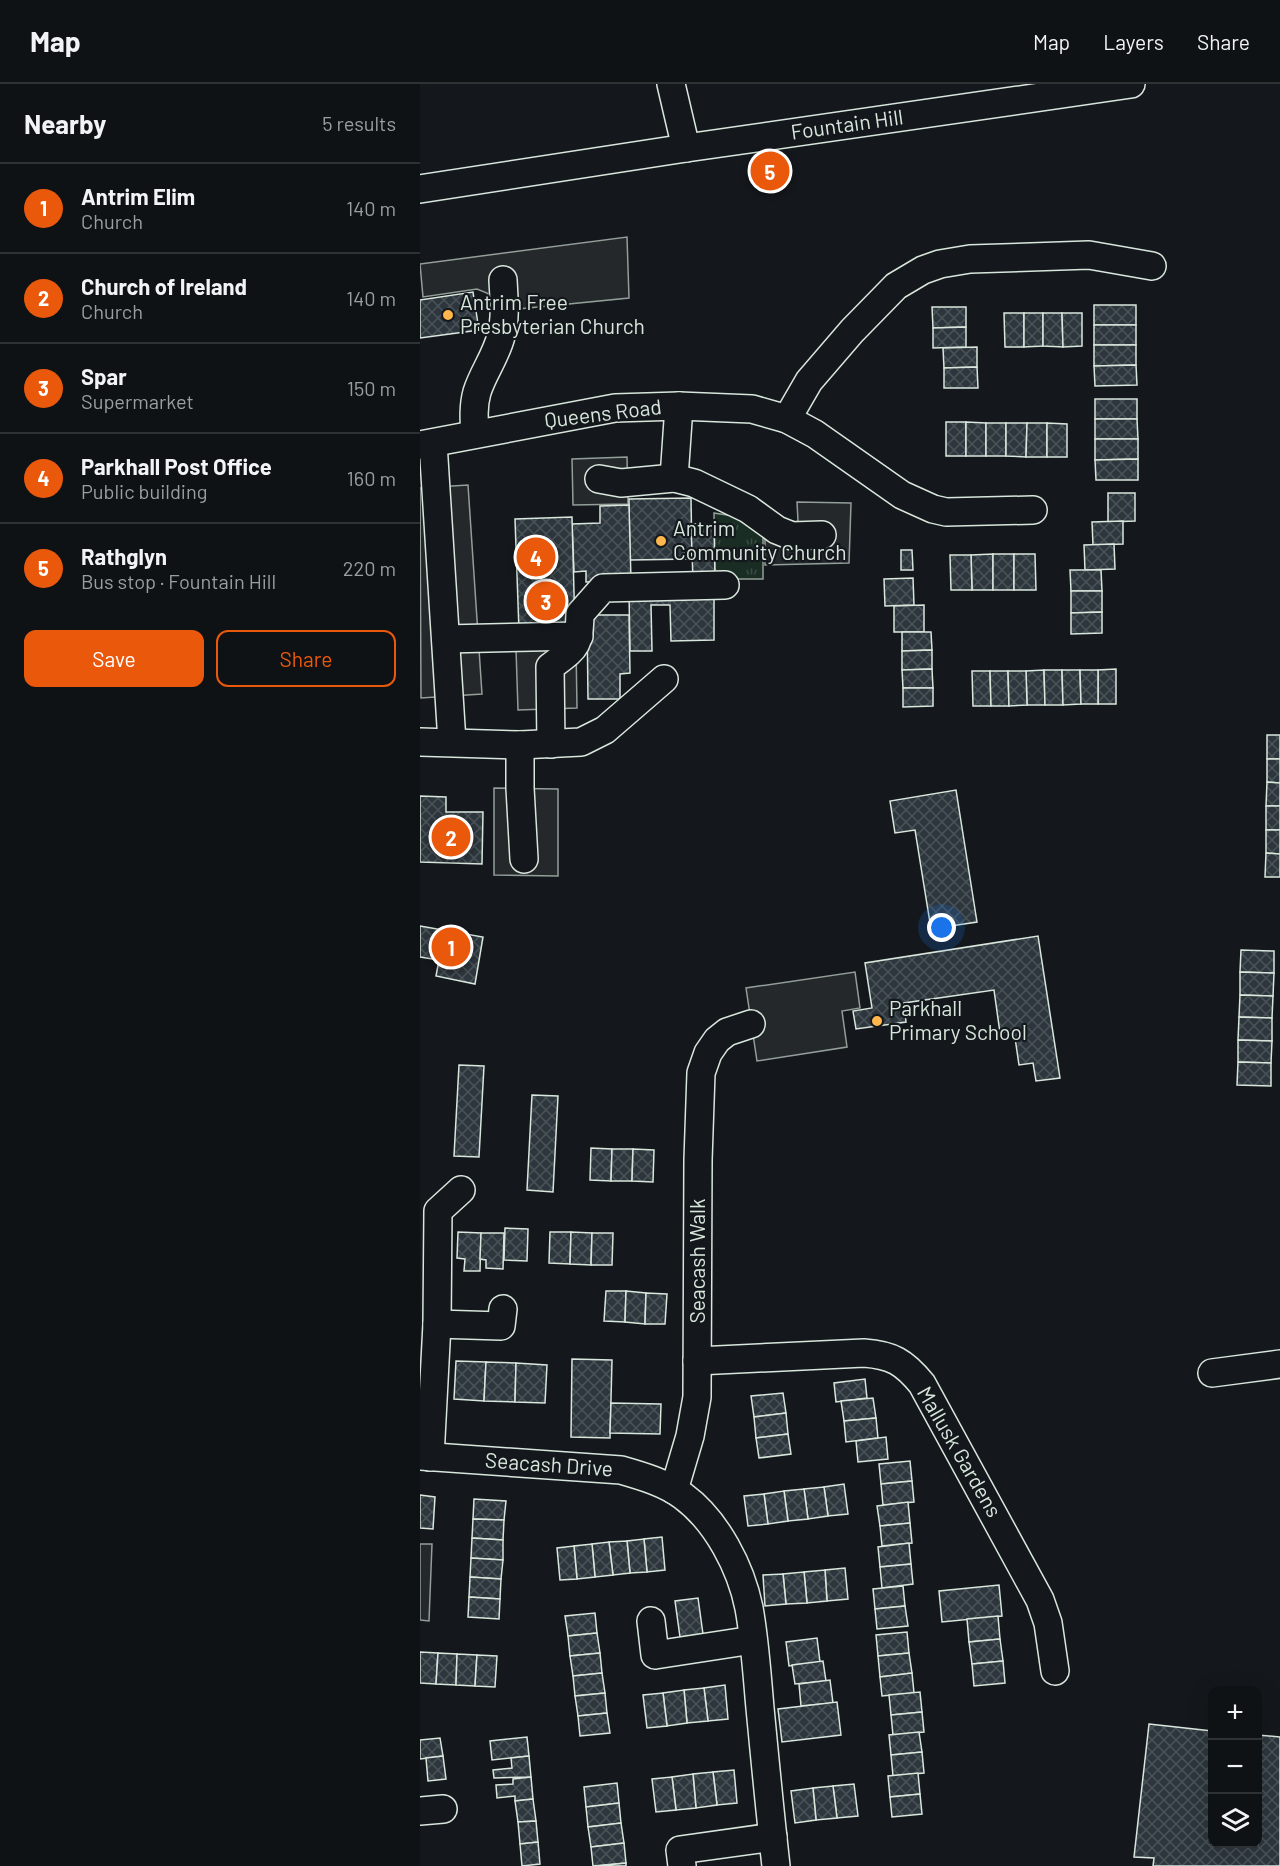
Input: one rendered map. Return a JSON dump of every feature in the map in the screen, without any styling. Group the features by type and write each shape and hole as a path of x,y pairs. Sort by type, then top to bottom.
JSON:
{"street":[{"path":"671,84 686,148"},
{"name":"Fountain Hill","path":"420,189 1131,84"},
{"path":"787,419 809,381 826,361 896,286 916,273 940,264 960,260 1089,255 1152,266"},
{"path":"475,434 474,409 477,394 495,356 502,334 505,315 503,280"},
{"path":"674,478 679,406"},
{"name":"Queens Road","path":"427,444 615,408 679,406 752,409 787,419 815,434 902,495 928,508 946,512 1033,510"},
{"path":"427,444 446,639 452,742"},
{"path":"599,479 621,483 674,478 694,483 748,509 777,530 792,536 822,535"},
{"path":"551,744 550,667 576,647 580,614 603,588 725,585"},
{"path":"446,639 579,636"},
{"path":"420,742 574,744 592,738 605,730 664,680"},
{"path":"520,745 524,859"},
{"name":"Seacash Walk","path":"697,1361 701,1073 713,1045 721,1036 751,1024"},
{"path":"425,1456 437,1324 438,1211 461,1190"},
{"path":"437,1324 501,1326 502,1309"},
{"name":"Mallusk Gardens","path":"697,1361 864,1353 887,1356 906,1367 922,1384 1040,1600 1048,1623 1055,1671"},
{"path":"674,1490 695,1410 697,1361"},
{"path":"1212,1372 1280,1364"},
{"name":"Seacash Drive","path":"425,1456 621,1470 637,1474 674,1490 705,1517 728,1551 746,1596 753,1640 776,1866"},
{"path":"651,1621 655,1655 753,1640"},
{"path":"682,1866 680,1850 773,1837"}],"green space":[{"path":"714,513 740,517 763,532 763,579 715,579"}],"shaded area":[{"path":"627,237 629,298 497,311 487,293 477,289 423,297 420,264"},
{"path":"627,457 628,504 573,505 572,459"},
{"path":"468,485 482,694 421,698 420,488"},
{"path":"797,502 851,503 849,563 765,565 765,533 798,521"},
{"path":"576,647 577,708 518,710 516,649"},
{"path":"494,788 558,789 558,876 494,875"},
{"path":"855,972 860,1008 842,1011 847,1047 757,1061 746,988"},
{"path":"420,1544 432,1544 429,1621 420,1620"}],"building":[{"name":"Antrim Free Presbyterian Church","path":"473,292 479,330 420,338 420,300"},
{"path":"1094,305 1136,305 1136,325 1094,325"},
{"path":"932,307 966,307 966,327 933,328"},
{"path":"1004,313 1024,313 1024,347 1005,347"},
{"path":"1024,313 1043,313 1043,346 1024,347"},
{"path":"1043,313 1062,313 1063,347 1043,346"},
{"path":"1062,313 1082,313 1082,346 1063,347"},
{"path":"1094,325 1136,325 1136,345 1094,345"},
{"path":"966,327 966,347 933,348 933,328"},
{"path":"1094,345 1136,345 1136,365 1094,366"},
{"path":"977,347 977,367 944,368 943,348"},
{"path":"1136,365 1137,385 1095,386 1094,366"},
{"path":"977,367 978,388 944,388 944,368"},
{"path":"1095,399 1137,399 1137,419 1095,419"},
{"path":"1095,419 1137,419 1138,439 1095,439"},
{"path":"946,422 966,422 966,456 946,456"},
{"path":"966,422 986,423 986,456 966,456"},
{"path":"986,423 1006,423 1006,456 986,456"},
{"path":"1006,423 1027,423 1026,457 1006,456"},
{"path":"1027,423 1047,423 1047,457 1026,457"},
{"path":"1047,423 1067,424 1067,457 1047,457"},
{"path":"1095,439 1138,439 1138,459 1095,460"},
{"path":"1138,459 1138,480 1096,480 1095,460"},
{"path":"1108,493 1135,493 1135,521 1108,522"},
{"name":"Antrim Community Church","path":"691,498 692,559 630,560 629,499"},
{"path":"629,505 631,581 586,582 586,571 574,572 572,524 600,523 600,506"},
{"path":"572,517 575,630 519,631 515,519"},
{"path":"1123,521 1123,544 1093,545 1092,522"},
{"path":"691,524 714,524 715,579 693,580"},
{"path":"1114,544 1115,569 1085,570 1084,545"},
{"path":"901,550 912,550 913,570 901,570"},
{"path":"993,554 993,590 972,590 971,555"},
{"path":"993,554 1014,554 1014,590 993,590"},
{"path":"1014,554 1035,554 1036,590 1014,590"},
{"path":"950,555 971,555 972,590 951,590"},
{"path":"1070,570 1101,570 1102,591 1071,591"},
{"path":"913,578 914,605 885,606 884,579"},
{"path":"1071,591 1102,591 1102,612 1071,613"},
{"path":"629,592 714,592 714,640 671,641 670,605 651,605 652,651 630,651"},
{"path":"924,605 924,632 894,632 894,606"},
{"path":"1102,612 1102,633 1071,634 1071,613"},
{"path":"587,615 629,615 630,673 620,674 620,699 588,699"},
{"path":"902,632 931,632 932,650 902,651"},
{"path":"932,650 932,669 902,670 902,651"},
{"path":"932,669 933,688 903,688 902,670"},
{"path":"1116,669 1116,704 1098,704 1098,670"},
{"path":"1044,670 1045,705 1027,705 1026,671"},
{"path":"1044,670 1062,670 1063,705 1045,705"},
{"path":"1062,670 1080,670 1081,704 1063,705"},
{"path":"1080,670 1098,670 1098,704 1081,704"},
{"path":"972,671 990,671 991,706 973,706"},
{"path":"990,671 1008,671 1009,706 991,706"},
{"path":"1008,671 1026,671 1027,705 1009,706"},
{"path":"903,688 933,688 933,706 903,707"},
{"path":"1267,735 1280,735 1280,759 1267,759"},
{"path":"1267,759 1280,759 1280,783 1267,782"},
{"path":"1267,782 1280,783 1280,806 1266,806"},
{"path":"956,790 977,922 931,929 915,830 895,833 890,801"},
{"path":"420,796 446,797 446,812 483,812 482,864 420,862"},
{"path":"1266,806 1280,806 1280,830 1266,830"},
{"path":"1266,830 1280,830 1280,854 1266,853"},
{"path":"1266,853 1280,854 1280,877 1265,877"},
{"path":"420,926 483,937 475,984 436,976 439,960 420,957"},
{"name":"Parkhall Primary School","path":"1038,936 1060,1078 1036,1081 1033,1063 1019,1065 1014,1031 1000,1033 994,990 904,1003 906,1022 856,1029 853,1011 872,1008 865,963"},
{"path":"1241,950 1274,951 1274,973 1240,972"},
{"path":"1240,972 1274,973 1273,996 1240,995"},
{"path":"1240,995 1273,996 1272,1018 1239,1017"},
{"path":"1239,1017 1272,1018 1272,1041 1238,1040"},
{"path":"1238,1040 1272,1041 1271,1063 1238,1062"},
{"path":"1238,1062 1271,1063 1271,1086 1237,1085"},
{"path":"459,1065 484,1066 479,1157 454,1156"},
{"path":"532,1095 558,1096 553,1192 527,1190"},
{"path":"591,1148 612,1149 611,1181 590,1180"},
{"path":"612,1149 633,1149 632,1181 611,1181"},
{"path":"633,1149 654,1150 653,1182 632,1181"},
{"path":"505,1228 528,1229 527,1261 504,1260"},
{"path":"458,1232 481,1233 480,1271 464,1271 465,1259 457,1258"},
{"path":"550,1232 571,1232 570,1264 549,1263"},
{"path":"571,1232 592,1233 591,1265 570,1264"},
{"path":"481,1233 504,1233 503,1269 486,1268 486,1260 480,1259"},
{"path":"592,1233 613,1233 612,1265 591,1265"},
{"path":"606,1291 626,1291 625,1322 604,1321"},
{"path":"626,1291 646,1293 645,1324 625,1322"},
{"path":"646,1293 667,1294 665,1324 645,1324"},
{"path":"572,1359 612,1360 610,1438 571,1437"},
{"path":"456,1361 486,1362 484,1401 454,1399"},
{"path":"486,1362 516,1363 515,1402 484,1401"},
{"path":"516,1363 547,1365 545,1403 515,1402"},
{"path":"865,1379 867,1398 836,1402 834,1383"},
{"path":"783,1393 786,1413 754,1417 751,1396"},
{"path":"873,1398 876,1418 844,1421 841,1401"},
{"path":"611,1403 661,1404 660,1434 610,1433"},
{"path":"786,1413 788,1434 756,1438 754,1417"},
{"path":"876,1418 878,1438 846,1442 844,1421"},
{"path":"788,1434 791,1454 759,1458 756,1438"},
{"path":"886,1437 888,1459 858,1462 856,1441"},
{"path":"910,1461 912,1481 881,1484 879,1464"},
{"path":"912,1481 914,1502 883,1505 881,1484"},
{"path":"844,1484 848,1514 828,1516 824,1487"},
{"path":"824,1487 828,1516 808,1519 804,1489"},
{"path":"804,1489 808,1519 788,1521 784,1491"},
{"path":"784,1491 788,1521 768,1524 764,1494"},
{"path":"764,1494 768,1524 748,1526 744,1496"},
{"path":"420,1495 435,1497 433,1529 420,1528"},
{"path":"474,1499 506,1501 504,1520 473,1519"},
{"path":"908,1502 910,1523 880,1526 877,1506"},
{"path":"473,1519 504,1520 503,1540 472,1538"},
{"path":"910,1523 912,1543 882,1546 880,1526"},
{"path":"662,1537 665,1570 647,1572 644,1539"},
{"path":"472,1538 503,1540 503,1560 471,1558"},
{"path":"644,1539 647,1572 630,1573 627,1541"},
{"path":"627,1541 630,1573 613,1575 609,1542"},
{"path":"609,1542 613,1575 595,1577 592,1544"},
{"path":"909,1543 911,1564 880,1567 878,1547"},
{"path":"592,1544 595,1577 577,1579 574,1546"},
{"path":"574,1546 577,1579 560,1580 557,1548"},
{"path":"471,1558 503,1560 501,1579 470,1577"},
{"path":"911,1564 913,1584 882,1588 880,1567"},
{"path":"845,1568 848,1599 827,1601 825,1570"},
{"path":"825,1570 827,1601 807,1603 804,1572"},
{"path":"804,1572 807,1603 786,1604 783,1574"},
{"path":"783,1574 786,1604 765,1606 763,1575"},
{"path":"470,1577 501,1579 500,1599 469,1597"},
{"path":"999,1585 1002,1616 942,1622 939,1591"},
{"path":"903,1586 905,1606 875,1609 873,1589"},
{"path":"469,1597 500,1599 499,1619 468,1617"},
{"path":"698,1598 703,1634 680,1637 675,1601"},
{"path":"905,1606 908,1626 877,1629 875,1609"},
{"path":"595,1613 597,1633 568,1636 565,1616"},
{"path":"998,1616 1000,1639 969,1642 967,1619"},
{"path":"907,1632 909,1653 878,1656 876,1635"},
{"path":"597,1633 600,1653 570,1656 568,1636"},
{"path":"817,1638 820,1662 789,1666 786,1642"},
{"path":"1000,1639 1003,1661 972,1664 969,1642"},
{"path":"420,1652 438,1653 436,1684 420,1683"},
{"path":"438,1653 457,1654 456,1685 436,1684"},
{"path":"600,1653 602,1673 573,1676 570,1656"},
{"path":"909,1653 912,1673 880,1677 878,1656"},
{"path":"457,1654 477,1655 475,1686 456,1685"},
{"path":"477,1655 497,1656 495,1687 475,1686"},
{"path":"823,1661 826,1681 795,1684 792,1665"},
{"path":"1003,1661 1005,1683 974,1686 972,1664"},
{"path":"602,1673 605,1693 575,1696 573,1676"},
{"path":"912,1673 914,1693 882,1696 880,1677"},
{"path":"830,1680 833,1703 801,1706 799,1684"},
{"path":"725,1685 728,1719 708,1721 704,1688"},
{"path":"704,1688 708,1721 687,1723 684,1690"},
{"path":"684,1690 687,1723 667,1726 663,1693"},
{"path":"920,1692 922,1712 891,1715 889,1695"},
{"path":"605,1693 607,1713 578,1716 575,1696"},
{"path":"663,1693 667,1726 647,1728 643,1695"},
{"path":"837,1702 841,1735 782,1742 778,1709"},
{"path":"922,1712 924,1732 893,1735 891,1715"},
{"path":"607,1713 610,1733 580,1736 578,1716"},
{"path":"1149,1724 1208,1731 1208,1848 1262,1848 1262,1735 1280,1737 1280,1866 1153,1866 1154,1858 1134,1857"},
{"path":"919,1732 922,1752 891,1755 889,1735"},
{"path":"527,1737 529,1756 492,1760 490,1741"},
{"path":"440,1738 443,1756 420,1759 420,1740"},
{"path":"922,1752 924,1773 893,1776 891,1755"},
{"path":"443,1756 446,1779 428,1781 426,1758"},
{"path":"529,1756 531,1777 494,1778 493,1770 512,1768 511,1758"},
{"path":"734,1770 737,1803 717,1805 713,1772"},
{"path":"713,1772 717,1805 696,1808 693,1774"},
{"path":"918,1773 920,1794 890,1797 888,1776"},
{"path":"693,1774 696,1808 676,1810 672,1777"},
{"path":"531,1777 533,1799 515,1801 515,1796 497,1798 496,1785 513,1784 513,1779"},
{"path":"672,1777 676,1810 656,1812 652,1779"},
{"path":"617,1783 619,1803 586,1807 584,1787"},
{"path":"854,1784 858,1816 837,1818 833,1786"},
{"path":"833,1786 837,1818 816,1820 813,1788"},
{"path":"813,1788 816,1820 795,1823 791,1791"},
{"path":"920,1794 922,1814 892,1817 890,1797"},
{"path":"533,1799 536,1821 518,1822 515,1801"},
{"path":"619,1803 621,1823 588,1827 586,1807"},
{"path":"536,1821 538,1842 520,1844 518,1822"},
{"path":"621,1823 624,1843 591,1847 588,1827"},
{"path":"538,1842 540,1864 522,1866 520,1844"},
{"path":"624,1843 626,1863 593,1866 591,1847"},
{"path":"626,1863 626,1866 597,1866"}],"place":[{"name":"Rathglyn","path":"770,171"},
{"name":"Antrim Free Presbyterian Church","path":"448,315"},
{"name":"Antrim Community Church","path":"661,541"},
{"name":"Parkhall Post Office","path":"536,557"},
{"name":"Spar","path":"546,601"},
{"name":"Church of Ireland","path":"451,837"},
{"name":"Antrim Elim","path":"451,947"},
{"name":"Parkhall Primary School","path":"877,1021"}]}
